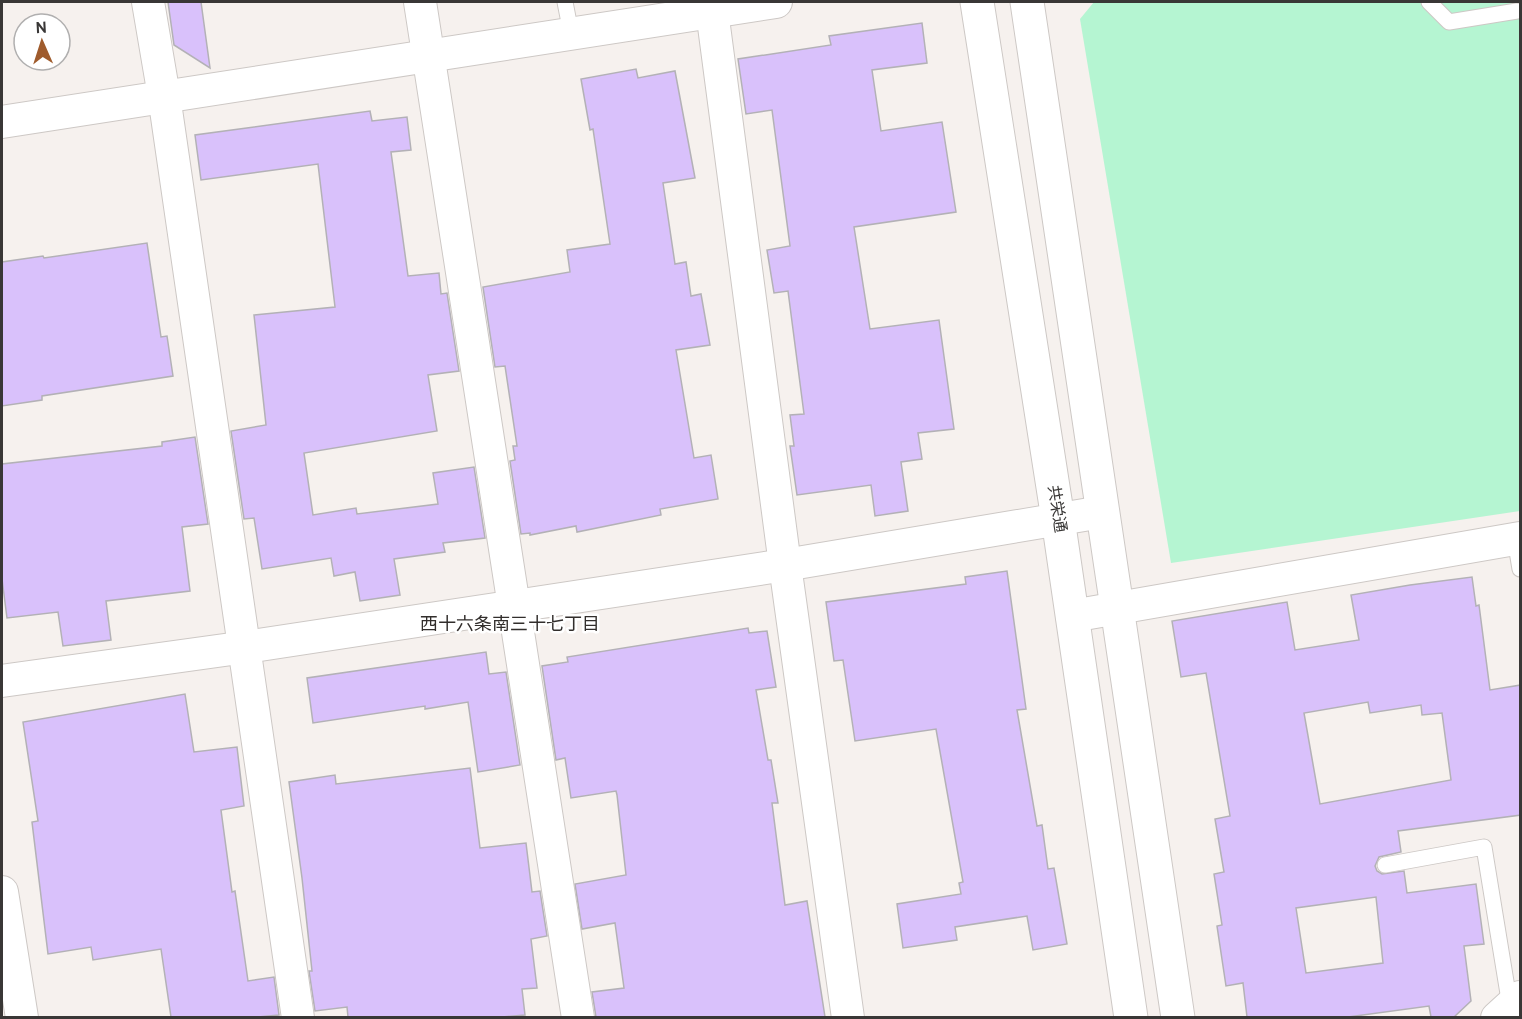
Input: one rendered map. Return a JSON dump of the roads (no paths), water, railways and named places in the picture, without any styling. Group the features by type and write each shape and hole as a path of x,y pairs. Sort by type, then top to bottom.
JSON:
{"street":[{"path":"148,2 165,96 298,1017"},
{"path":"420,2 578,1017"},
{"path":"2,122 428,56 723,7 776,2"},
{"name":"共栄通","path":"977,2 1058,519 1131,1017"},
{"path":"1027,2 1178,1017"},
{"path":"723,7 785,565 848,1017"},
{"path":"2,681 246,647 785,565 1102,512"},
{"path":"1072,616 1518,538"},
{"path":"2,892 22,1017"}],"lane":[{"path":"566,2 571,33"},
{"path":"1429,2 1449,22 1517,11"},
{"path":"1518,538 1521,569"},
{"path":"1385,865 1484,847 1509,1007"}],"district":[{"name":"西十六条南三十七丁目","path":"510,625"}]}
